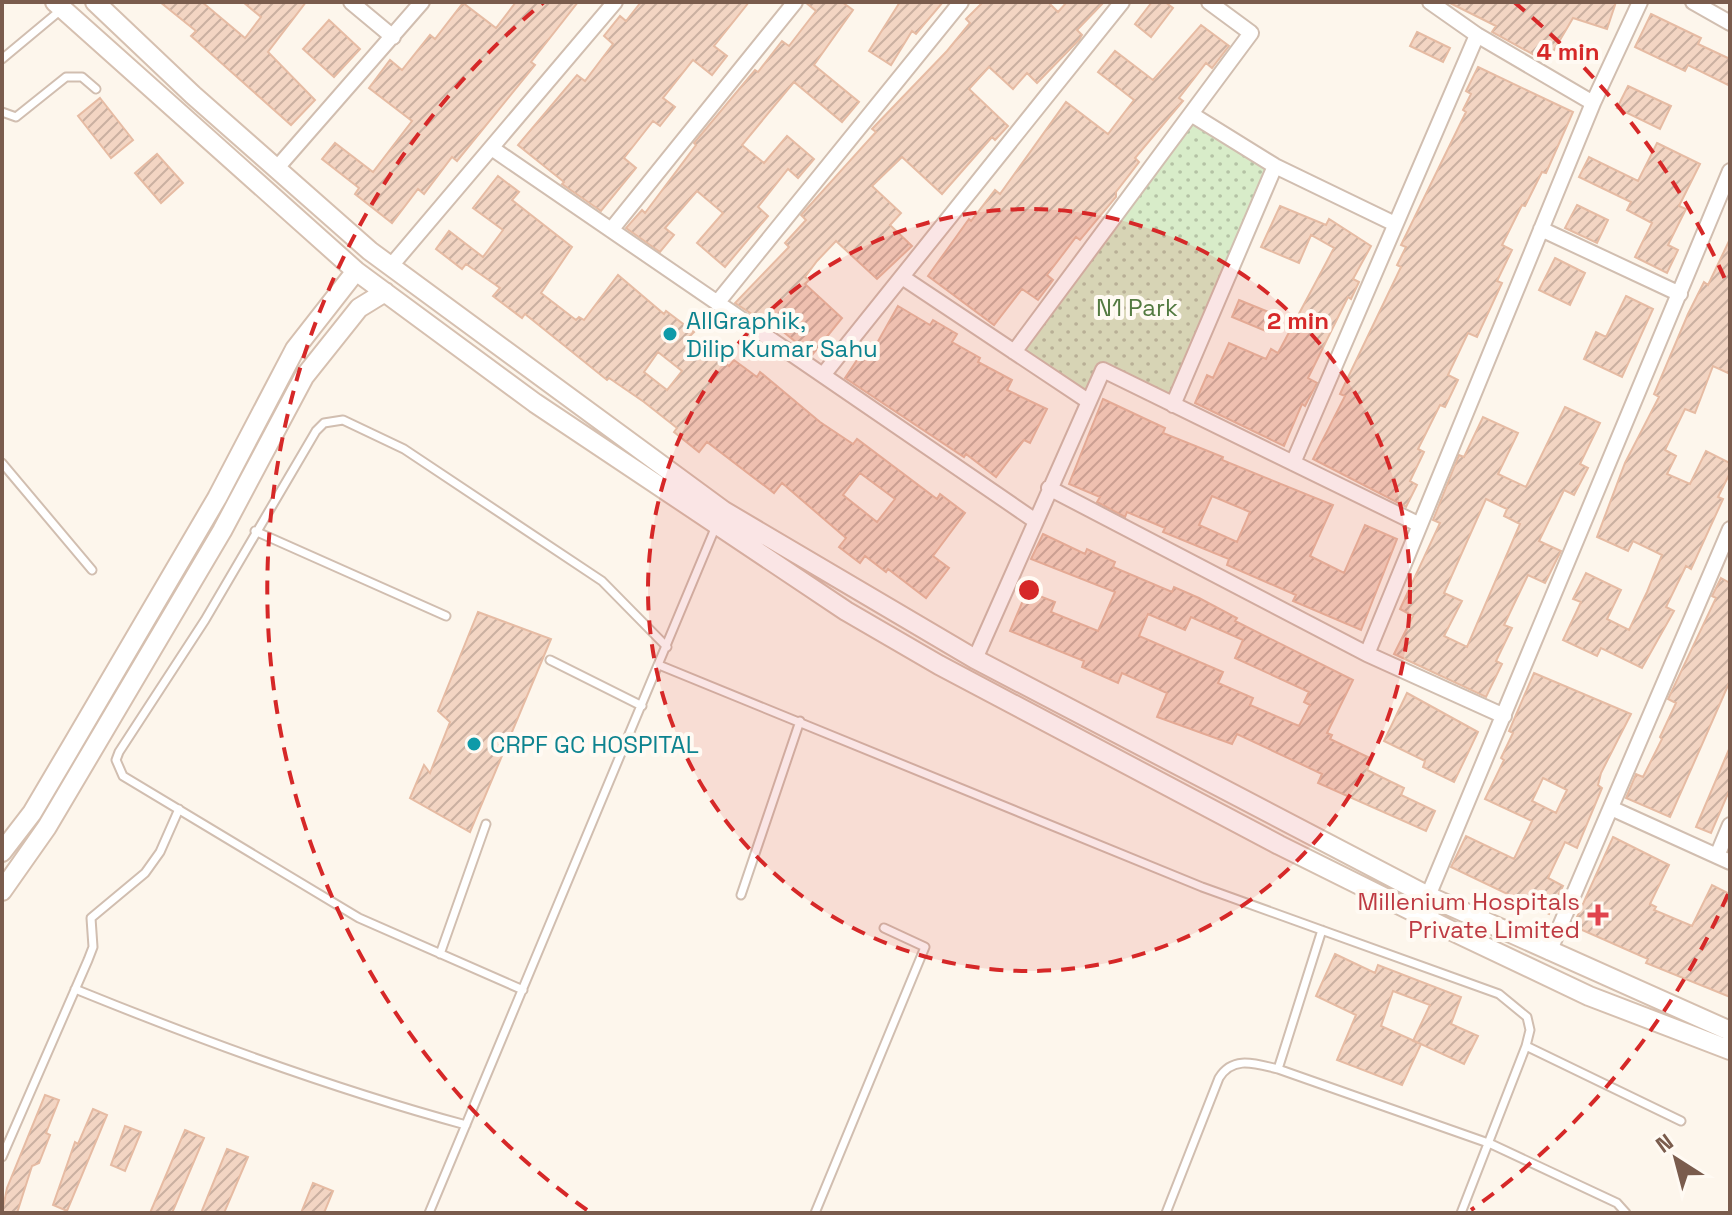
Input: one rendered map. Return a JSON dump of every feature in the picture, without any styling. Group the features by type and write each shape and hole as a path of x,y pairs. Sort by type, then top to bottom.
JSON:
{"street":[{"path":"95,2 247,143 390,267 724,511 975,659 1339,850 1428,896 1730,1031"},
{"path":"351,2 393,37"},
{"path":"276,169 422,2"},
{"path":"390,267 615,2"},
{"path":"611,230 795,2"},
{"path":"717,303 961,2"},
{"path":"823,375 1122,2"},
{"path":"1014,352 1251,33 1209,2"},
{"path":"1430,2 1477,35 1593,103"},
{"path":"1367,654 1593,103 1640,2"},
{"path":"1693,2 1730,23"},
{"path":"59,5 356,271 459,347 716,526 846,611 939,665 1328,869 1589,996 1730,1050"},
{"path":"1293,463 1477,35"},
{"path":"1191,114 1275,166 1395,224"},
{"path":"231,162 247,143"},
{"path":"493,149 1034,520"},
{"path":"1173,405 1275,166"},
{"path":"1428,896 1730,171"},
{"path":"1541,229 1680,294"},
{"path":"2,852 64,760 217,498 295,349 356,271"},
{"path":"902,277 1088,401"},
{"path":"2,891 47,827 222,531 304,377 359,308 385,292"},
{"path":"459,347 473,328"},
{"path":"975,659 1103,370 1420,525"},
{"path":"1049,488 1367,654 1504,716"},
{"path":"1549,952 1730,529"},
{"path":"1611,808 1723,859 1730,825"},
{"path":"1328,869 1339,850"}],"lane":[{"path":"2,59 59,5"},
{"path":"2,112 16,117 66,77 82,77 96,89"},
{"path":"523,990 359,918 123,776 116,760 205,620 316,431 324,423 343,420 404,449 602,581 667,647"},
{"path":"3,465 92,570"},
{"path":"429,1213 716,526"},
{"path":"255,531 446,616"},
{"path":"550,660 642,706"},
{"path":"659,665 1202,887 1499,994 1527,1017 1530,1030 1491,1144 1461,1213"},
{"path":"741,895 800,721"},
{"path":"2,1157 93,947 91,918 145,873 160,852 179,809"},
{"path":"440,954 486,824"},
{"path":"815,1213 925,947 884,928"},
{"path":"1278,1069 1322,930"},
{"path":"75,989 242,1053 386,1103 466,1125"},
{"path":"1526,1046 1681,1121"},
{"path":"1166,1213 1222,1072 1245,1062 1278,1069 1491,1144 1617,1203 1626,1213"}],"green space":[{"name":"N1 Park","path":"1191,114 1275,166 1173,405 1103,371 1088,401 1014,352"}],"building":[{"path":"160,2 202,2 245,38 261,17 243,2 306,2 268,52 315,100 291,125 191,36 196,31"},
{"path":"516,2 578,2 531,62 535,65 457,161 452,157 424,194 418,189 392,223 355,194 359,188 322,159 335,143 373,172 412,121 369,88 390,60 402,70 430,35 435,39 463,3 496,28"},
{"path":"641,2 749,2 714,46 727,56 712,75 693,60 663,98 675,107 660,126 653,121 624,158 636,168 601,211 562,184 564,182 518,145 577,75 585,81 613,44 604,36 620,16 626,21"},
{"path":"805,2 842,2 853,10 814,65 859,102 842,122 794,82 742,145 764,163 787,136 814,159 798,178 788,169 758,207 768,216 725,267 697,243 723,213 697,191 665,228 674,235 660,252 626,228 642,210 645,213 696,145 694,143 755,70 758,72 782,41 789,46 816,11"},
{"path":"900,2 943,2 916,34 912,31 891,65 869,51"},
{"path":"983,2 1048,2 1058,12 1067,2 1104,2 1077,30 1082,35 1079,40 1037,83 1027,73 1013,89 989,67 969,89 1008,126 995,140 992,137 942,194 902,157 872,186 901,213 890,225 912,246 877,279 836,241 817,261 805,277 809,280 805,284 842,318 812,355 770,321 767,324 735,303 789,247 785,243 806,220 801,215 876,132 872,129 947,51 970,23 966,19"},
{"path":"1152,2 1165,2 1173,8 1151,37 1135,24"},
{"path":"1448,2 1616,2 1607,29 1573,18 1547,62 1492,32 1496,26"},
{"path":"1651,14 1701,38 1698,44 1730,59 1730,86 1688,65 1685,71 1635,47"},
{"path":"329,20 360,49 334,77 303,49"},
{"path":"1201,25 1229,46 1212,68 1206,63 1179,98 1183,101 1135,158 1139,162 1116,192 1116,197 1080,240 1076,237 1047,275 1053,280 1038,300 1022,289 994,325 928,276 969,219 971,221 995,190 1000,194 1066,102 1108,134 1134,100 1098,72 1115,51 1153,80"},
{"path":"1417,32 1450,48 1443,62 1410,46"},
{"path":"1478,67 1573,112 1546,173 1542,172 1502,245 1512,250 1497,281 1502,283 1477,337 1468,333 1448,375 1458,380 1445,407 1440,405 1418,449 1424,452 1410,481 1417,485 1406,507 1313,459 1345,396 1340,394 1401,267 1397,265 1406,247 1401,245 1466,112 1463,110 1471,94 1466,91"},
{"path":"1628,86 1671,106 1660,129 1617,108"},
{"path":"100,98 133,140 111,158 78,116"},
{"path":"1657,143 1700,164 1679,206 1686,209 1668,245 1678,250 1667,273 1635,257 1652,223 1627,210 1631,202 1579,177 1589,157 1638,181"},
{"path":"157,154 183,183 161,203 135,173"},
{"path":"498,176 519,192 512,200 572,247 541,293 576,320 579,317 584,320 618,275 664,314 666,311 694,332 690,336 729,366 734,360 757,377 760,372 820,422 853,444 857,439 937,499 940,494 965,513 933,556 949,568 926,598 888,569 886,572 865,556 860,563 839,547 846,538 782,483 774,493 707,442 699,452 674,432 677,428 644,402 609,378 607,380 525,314 522,318 493,296 500,288 466,264 462,269 436,249 449,231 483,257 503,230 473,208","holes":["658,352 682,371 667,390 644,372","860,473 895,499 877,522 843,495"]},
{"path":"1577,205 1608,220 1597,243 1565,228"},
{"path":"1280,206 1326,225 1329,219 1371,246 1353,279 1359,282 1351,299 1348,297 1308,378 1317,383 1305,406 1302,404 1284,446 1195,403 1207,375 1213,378 1229,343 1266,359 1271,349 1278,353 1334,248 1311,235 1299,263 1261,247"},
{"path":"1730,239 1730,374 1713,366 1695,413 1685,409 1665,450 1676,456 1667,474 1690,484 1706,451 1730,463 1730,473 1718,497 1723,499 1691,569 1686,566 1666,607 1674,611 1642,668 1601,648 1597,656 1563,640 1581,602 1573,599 1586,573 1621,590 1607,619 1629,630 1647,592 1662,555 1633,541 1628,551 1597,537 1625,463 1659,397 1654,394 1688,314 1704,282 1708,285"},
{"path":"1555,258 1585,273 1570,305 1539,290"},
{"path":"1626,296 1653,309 1622,377 1584,359 1596,332 1606,337"},
{"path":"1239,300 1276,315 1268,332 1232,317"},
{"path":"898,306 930,325 933,320 957,334 952,342 980,358 978,362 1012,380 1007,390 1047,409 1030,443 1024,440 996,477 966,454 964,457 845,378 865,348 872,352"},
{"path":"1103,399 1165,428 1163,433 1333,505 1310,556 1344,573 1365,525 1397,539 1361,630 1293,601 1296,595 1227,565 1229,559 1163,532 1165,528 1127,512 1125,517 1097,502 1100,497 1069,484","holes":["1212,496 1250,512 1237,542 1199,525"]},
{"path":"1565,407 1600,423 1580,464 1588,468 1574,495 1564,490 1539,541 1561,551 1545,583 1528,575 1504,625 1512,628 1496,661 1502,664 1486,697 1394,654 1413,616 1400,609 1440,523 1433,520 1459,455 1464,457 1483,417 1518,433 1498,474 1526,487","holes":["1486,499 1507,509 1504,516 1520,524 1467,647 1444,636 1462,601 1444,593"]},
{"path":"1043,534 1085,554 1087,549 1115,562 1113,567 1172,592 1174,587 1199,598 1237,618 1235,621 1353,680 1327,733 1332,735 1330,739 1372,759 1367,770 1404,788 1401,795 1435,811 1426,831 1318,783 1322,774 1237,734 1232,744 1157,717 1167,693 1122,673 1118,683 1082,667 1084,661 1010,631 1027,591 1055,602 1051,612 1098,631 1115,592 1031,559","holes":["1148,614 1185,630 1191,617 1243,640 1235,658 1309,692 1304,702 1310,705 1299,726 1250,705 1253,698 1218,683 1223,672 1139,636"]},
{"path":"1721,578 1730,583 1730,681 1670,817 1626,798 1636,774 1643,777 1662,739 1660,737 1676,703 1668,699 1716,598 1712,596"},
{"name":"CRPF GC HOSPITAL","path":"478,612 551,639 470,832 410,798 424,765 430,773 450,722 438,711"},
{"path":"1534,673 1631,714 1601,773 1598,785 1602,788 1577,848 1565,842 1548,878 1563,886 1549,914 1451,867 1466,836 1514,859 1532,821 1485,799 1504,760 1501,758 1513,733 1509,731","holes":["1543,778 1567,790 1556,813 1532,801"]},
{"path":"1407,693 1478,732 1454,782 1423,767 1425,761 1384,741"},
{"path":"1730,747 1730,789 1711,833 1696,827"},
{"path":"1613,837 1669,865 1650,904 1656,907 1654,910 1692,926 1712,885 1730,894 1730,997 1646,963 1648,959 1573,926"},
{"path":"1335,954 1375,973 1378,965 1461,997 1451,1024 1478,1036 1464,1064 1421,1044 1402,1085 1337,1060 1356,1015 1316,996","holes":["1393,991 1430,1005 1413,1041 1381,1026"]},
{"path":"45,1095 59,1100 46,1133 50,1135 39,1163 32,1166 17,1213 2,1213 7,1188"},
{"path":"93,1109 107,1115 67,1211 53,1205 75,1142 78,1144"},
{"path":"125,1126 141,1132 125,1171 111,1165"},
{"path":"185,1130 204,1138 172,1213 150,1213"},
{"path":"227,1149 248,1157 224,1213 201,1213"},
{"path":"313,1183 333,1191 324,1213 301,1213"}],"place":[{"name":"AllGraphik, Dilip Kumar Sahu","path":"670,334"},
{"name":"CRPF GC HOSPITAL","path":"474,744"},
{"name":"Millenium Hospitals Private Limited","path":"1598,915"}]}
